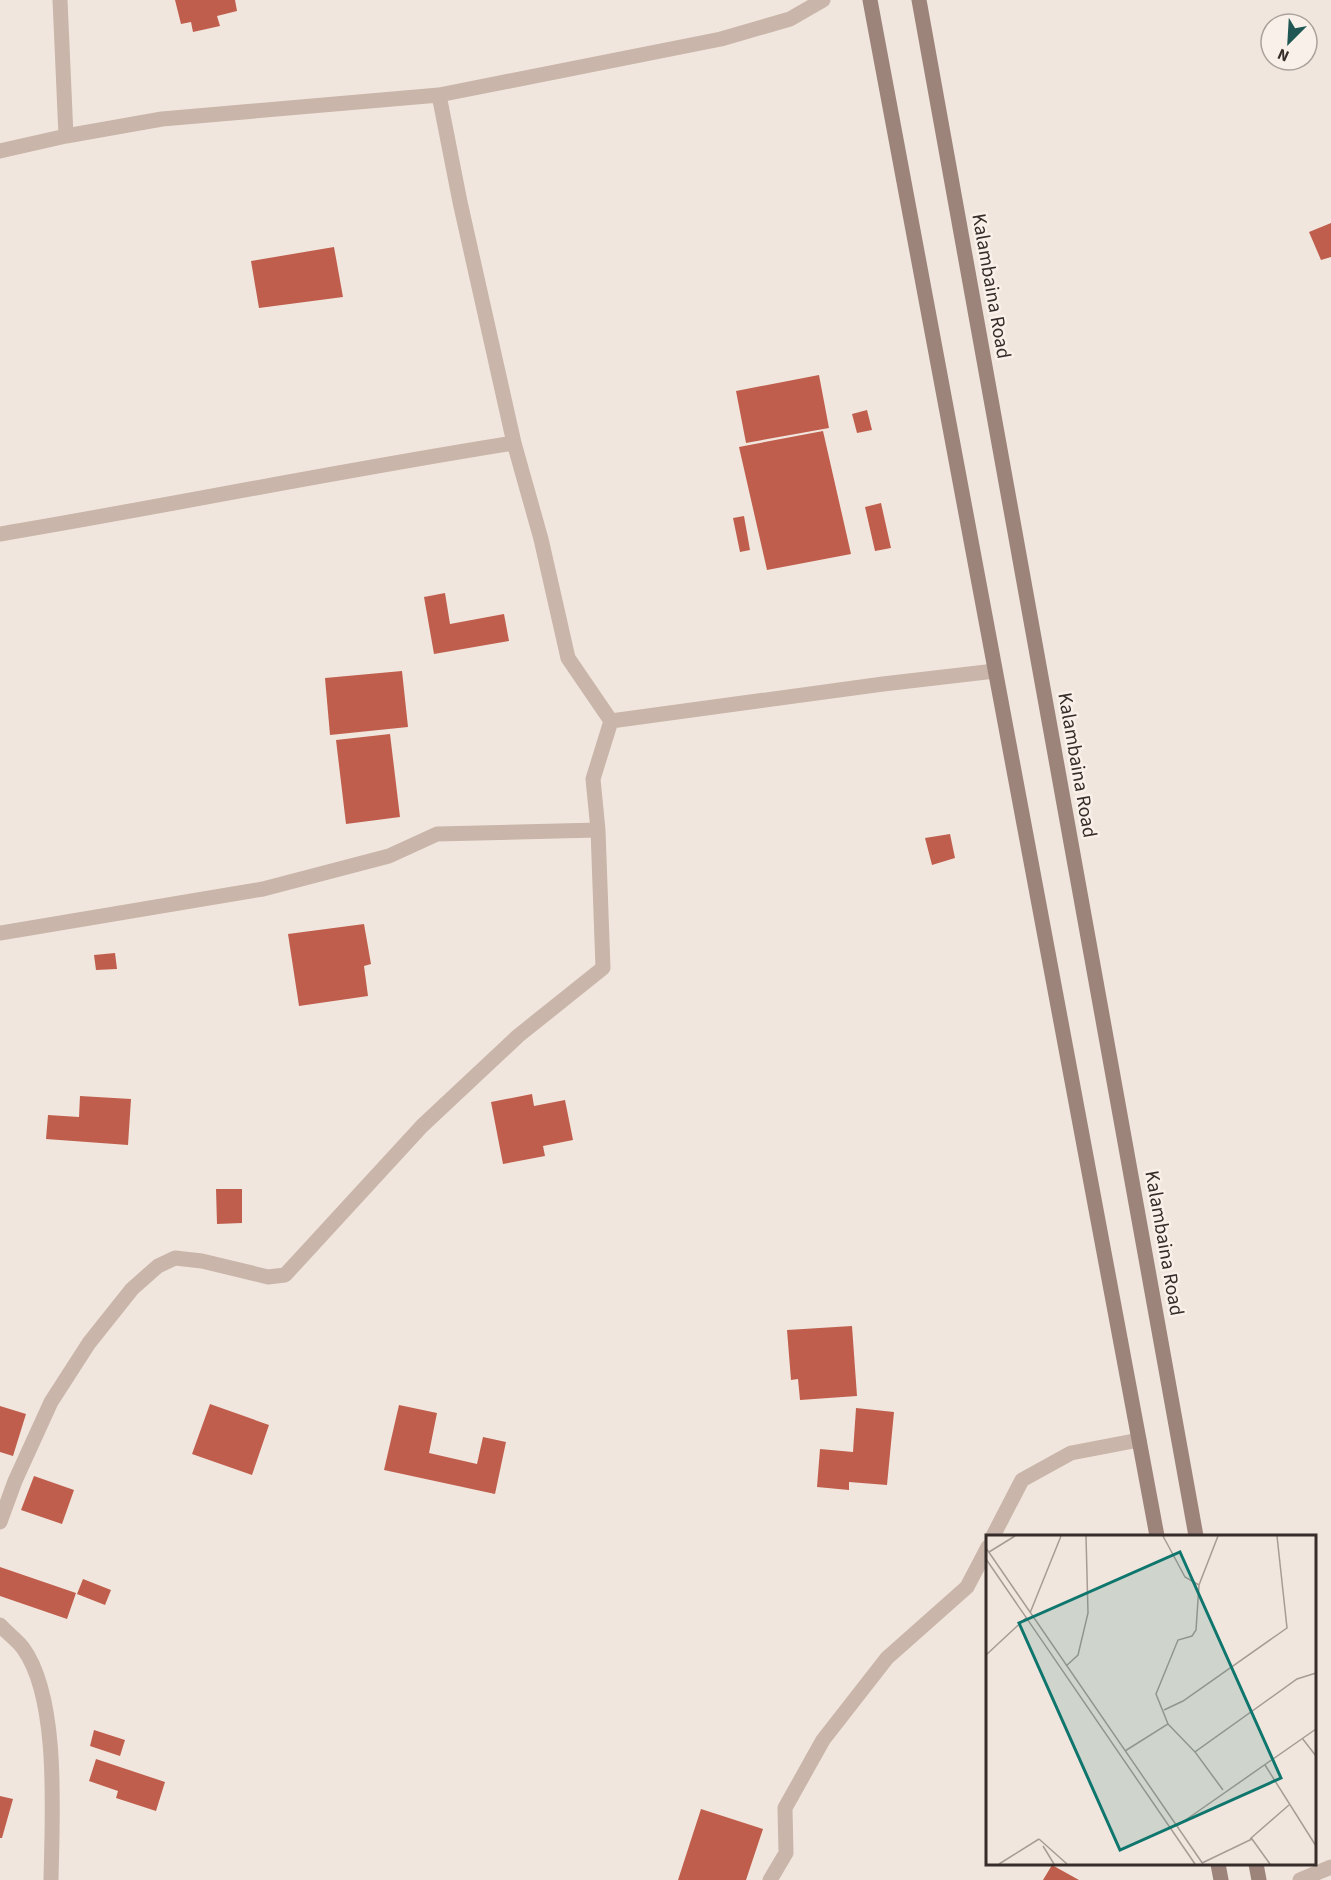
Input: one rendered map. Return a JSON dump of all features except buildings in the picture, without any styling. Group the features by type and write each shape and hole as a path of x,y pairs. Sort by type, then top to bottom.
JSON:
{"main road":[{"path":"870,0 1157,1535"},
{"name":"Kalambaina Road","path":"919,0 1196,1535"},
{"path":"1218,1865 1221,1880"},
{"path":"1256,1865 1259,1880"}],"street":[{"path":"60,0 66,136"},
{"path":"0,151 66,136 162,119 439,95 721,39 790,19 823,0"},
{"path":"439,95 460,202 514,443 541,539 568,657 611,721"},
{"path":"0,534 175,504 400,461 514,443"},
{"path":"611,721 995,671"},
{"path":"0,1522 15,1481 51,1402 89,1343 132,1290 158,1266 175,1258 202,1261 268,1277 285,1275 422,1126 518,1036 603,968 598,831 593,779 611,721"},
{"path":"0,933 263,889 388,856 437,834 598,831"},
{"path":"994,1535 1022,1480 1071,1453 1139,1440"},
{"path":"770,1880 786,1853 785,1808 823,1740 887,1658 967,1587 986,1549"},
{"path":"0,1625 23,1649 42,1689 51,1759 51,1880"},
{"path":"1300,1880 1331,1867"}]}
